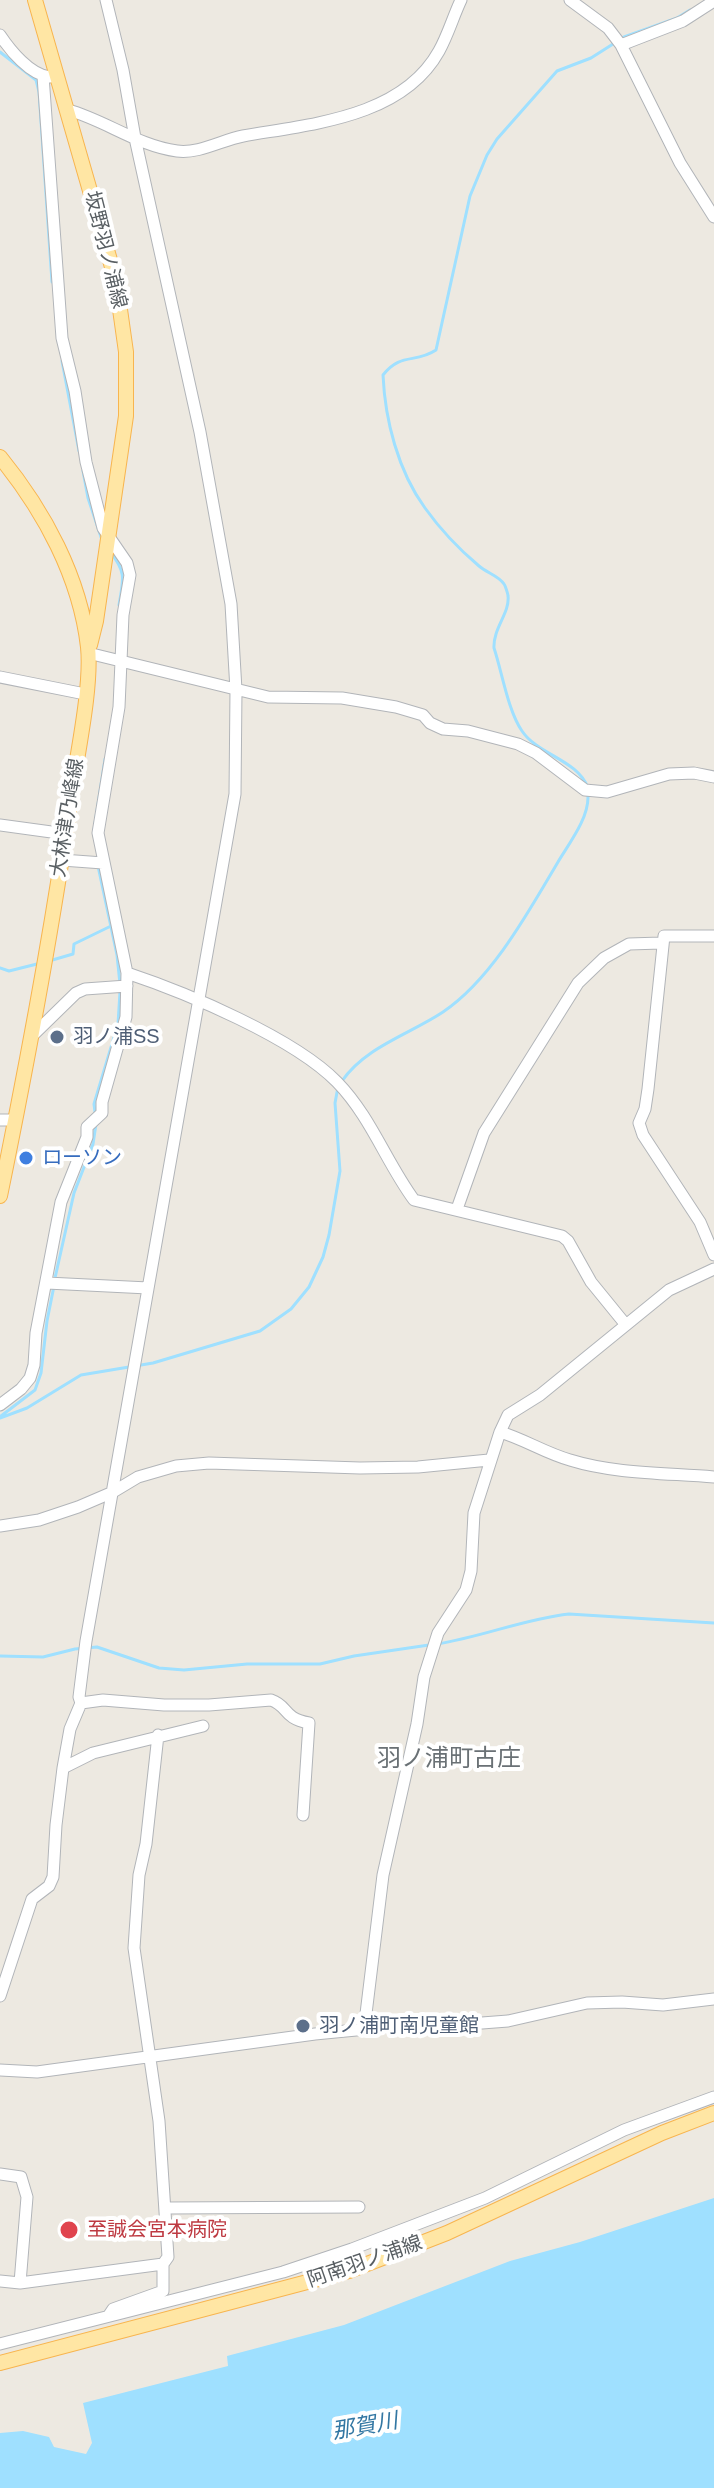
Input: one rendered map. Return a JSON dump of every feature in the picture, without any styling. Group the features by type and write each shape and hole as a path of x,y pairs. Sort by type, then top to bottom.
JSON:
{"main road":[{"name":"坂野羽ノ浦線","path":"35,0 50,77 68,110 116,281 126,352 126,416 96,621 88,651"},
{"name":"大林津乃峰線","path":"0,457 39,511 58,545 80,609 88,651 62,860 33,1035 0,1196"},
{"name":"阿南羽ノ浦線","path":"0,2363 349,2271 447,2233 662,2133 714,2113"}],"street":[{"path":"0,1996 32,1899 49,1886 53,1877 63,1768 70,1729 81,1703 79,1697 85,1647 235,794 236,690 231,604 200,432 106,0"},
{"path":"68,110 135,138 177,151 299,127 382,102 404,91 439,51 461,0"},
{"path":"570,0 619,41 680,163 714,217"},
{"path":"619,41 683,21 714,1"},
{"path":"0,35 11,51 50,77 62,338 75,391 86,462 103,528 127,563 130,575 117,659 119,707 98,833 127,980 123,1032 102,1102 102,1113 87,1127 87,1137 61,1202 52,1284 36,1333 30,1378 0,1405"},
{"path":"88,651 268,697 342,698 396,707 423,715 430,723 443,729 468,731 518,744 590,790 607,792 669,774 694,773 714,777"},
{"path":"0,677 85,694"},
{"path":"0,825 66,834"},
{"path":"62,860 103,863"},
{"path":"714,936 664,936 661,943 648,1089 639,1123 643,1135 700,1222 714,1255"},
{"path":"457,1209 484,1133 578,983 604,958 629,944 661,943"},
{"path":"33,1035 76,993 127,980 198,1001 289,1045 340,1086 380,1139 398,1178 414,1200 562,1236 568,1241 591,1282 626,1325"},
{"path":"0,1120 16,1120"},
{"path":"364,2030 383,1875 433,1645 453,1606 466,1590 471,1571 474,1513 500,1432 508,1415 540,1395 669,1290 714,1269"},
{"path":"52,1284 148,1288"},
{"path":"500,1432 573,1461 606,1468 714,1477"},
{"path":"0,1526 39,1520 113,1492 159,1469 187,1465 360,1468 418,1467 489,1460"},
{"path":"81,1703 103,1700 164,1705 277,1702 292,1720 309,1723 303,1815"},
{"path":"63,1768 93,1753 203,1726"},
{"path":"107,2319 113,2309 163,2291 163,2264 168,2257 159,2121 134,1948 139,1875 146,1844 158,1735"},
{"path":"0,2070 37,2072 253,2041 449,2021 508,2021 587,2003 663,2005 714,1999"},
{"path":"0,2344 283,2272 400,2232 485,2198 624,2130 714,2097"},
{"path":"0,2174 21,2177 27,2197 20,2283"},
{"path":"166,2208 359,2207"},
{"path":"0,2281 20,2283 163,2264"}],"water":[{"name":"那賀川","path":"714,2198 714,2488 0,2488 0,2433 23,2431 49,2437 54,2447 86,2454 92,2443 83,2403 228,2366 227,2356 344,2325 510,2261 580,2242"}],"waterway":[{"path":"588,788 576,771 529,739 517,723 494,648 496,634 507,608 506,588 450,539 416,494 395,444 383,375 396,363 436,350 470,196 497,139 557,71 591,58 624,37 677,18 690,10"},
{"path":"0,52 36,80 39,92 52,282"},
{"path":"62,361 79,451"},
{"path":"83,471 102,540"},
{"path":"111,553 120,566 122,577 119,605"},
{"path":"94,830 105,759"},
{"path":"342,1081 375,1050 443,1012 478,982 522,922 573,838 582,821 588,795"},
{"path":"98,866 120,984"},
{"path":"49,961 73,954 74,944 111,926"},
{"path":"0,968 9,971 37,964"},
{"path":"95,1112 94,1104 118,1024 120,992"},
{"path":"0,1418 27,1408 81,1375 153,1363 260,1331 291,1309 309,1287 329,1235 340,1171 335,1103 338,1087"},
{"path":"55,1278 74,1193 93,1144 96,1124"},
{"path":"1,1416 35,1390 41,1373 54,1286"},
{"path":"437,1644 569,1614 714,1623"},
{"path":"0,1656 43,1657 97,1647 159,1668 184,1670 247,1664 320,1664 429,1645"}],"place":[{"name":"羽ノ浦SS","path":"57,1037"},
{"name":"ローソン","path":"26,1158"},
{"name":"羽ノ浦町南児童館","path":"303,2026"},
{"name":"至誠会宮本病院","path":"69,2230"}],"district":[{"name":"羽ノ浦町古庄","path":"449,1759"}]}
